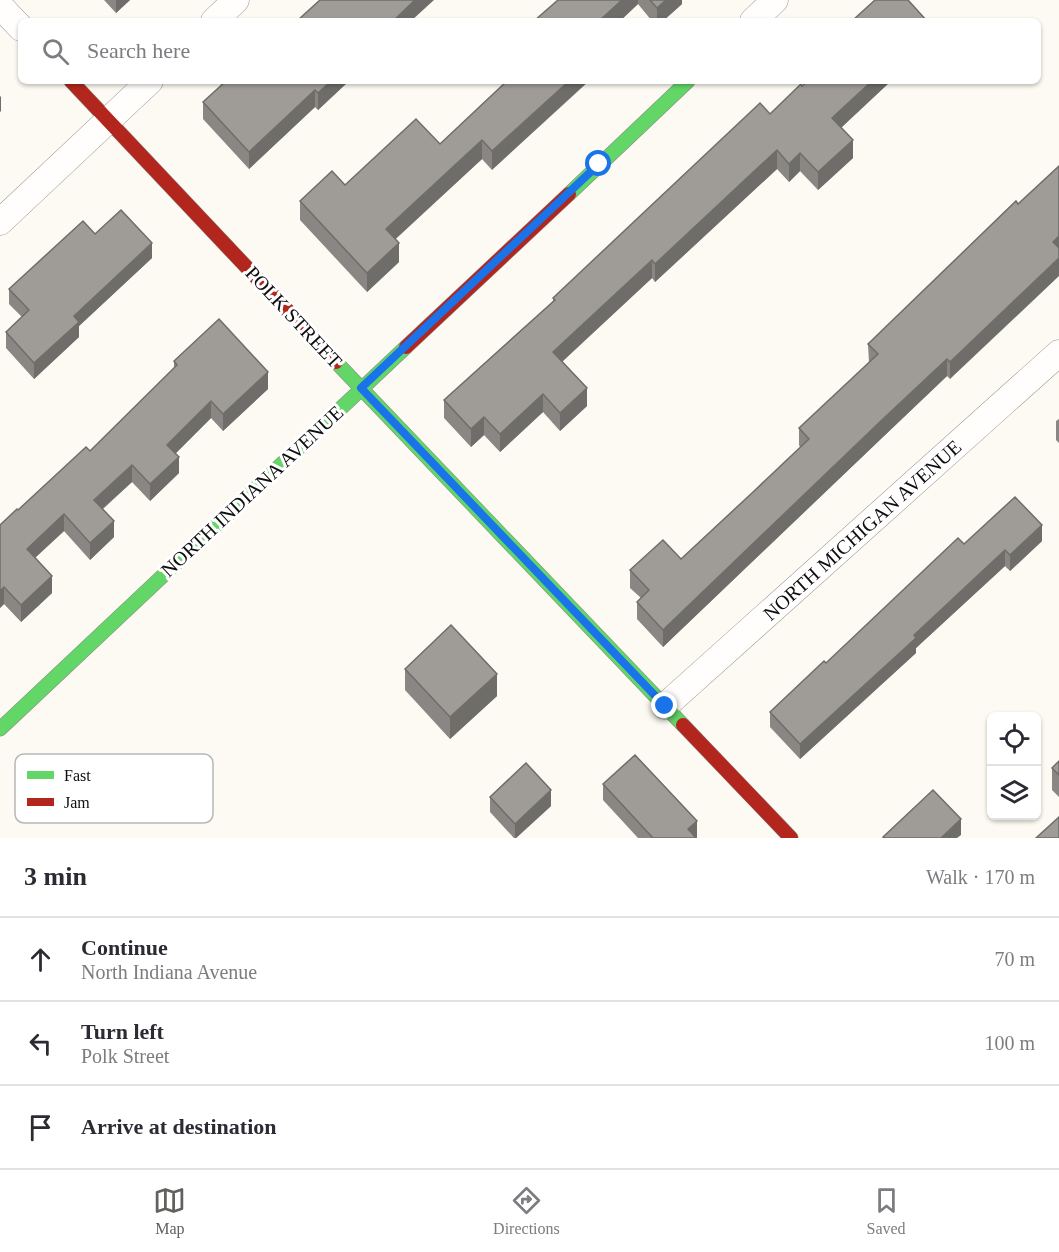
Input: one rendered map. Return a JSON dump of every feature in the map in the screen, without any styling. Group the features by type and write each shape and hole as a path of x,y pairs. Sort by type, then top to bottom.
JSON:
{"street":[{"path":"217,18 236,0"},
{"path":"756,18 775,0"},
{"path":"0,6 18,25"},
{"name":"POLK STREET","path":"74,84 791,838"},
{"path":"0,222 147,84"},
{"name":"NORTH INDIANA AVENUE","path":"0,729 685,84"},
{"name":"NORTH MICHIGAN AVENUE","path":"665,706 1059,353"}],"building":[{"path":"320,0 415,0 396,18 300,18"},
{"path":"558,0 622,0 602,18 537,18"},
{"path":"650,0 666,0 657,8"},
{"path":"875,0 908,0 924,18 855,18"},
{"path":"223,84 328,84 318,93 315,90 249,152 203,102"},
{"path":"504,84 566,84 492,151 482,140 386,229 399,243 367,273 300,201 332,171 345,185 416,119 440,144"},
{"path":"801,84 802,86 804,84 869,84 832,118 853,140 818,172 800,153 789,164 777,150 655,264 652,260 553,352 587,388 560,413 543,394 500,434 484,417 471,429 444,400 555,300 553,298 760,103 770,114"},
{"path":"1059,166 1059,236 1053,242 1059,248 1059,258 950,362 947,359 884,418 663,630 637,602 649,590 630,570 663,540 681,559 752,493 809,439 799,428 878,354 868,344 1016,201 1018,204"},
{"path":"121,210 152,243 74,316 79,322 34,363 6,332 29,310 9,289 83,221 95,234"},
{"path":"219,319 268,372 223,414 211,401 167,445 179,457 150,484 132,465 94,500 114,521 90,543 64,514 27,549 52,576 21,605 4,587 0,591 0,525 86,447 90,451 177,365 174,361"},
{"path":"1015,497 1042,525 1010,555 1005,550 914,635 916,638 800,744 770,712 824,661 826,663 958,538 964,544"},
{"path":"451,625 497,674 450,717 405,669"},
{"path":"635,755 697,821 688,829 696,838 653,838 603,784"},
{"path":"1059,761 1059,775 1052,768"},
{"path":"526,763 551,790 515,824 490,797"},
{"path":"933,790 961,819 941,838 883,837"},
{"path":"1059,817 1059,838 1036,838"}],"traffic: fast":[{"path":"569,194 685,84"},
{"path":"0,729 406,347"},
{"path":"336,362 683,725"}],"traffic: jam":[{"path":"74,84 336,362"},
{"path":"406,347 569,194"},
{"path":"683,725 791,838"}],"route":[{"path":"599,164 361,388 665,706"}]}
